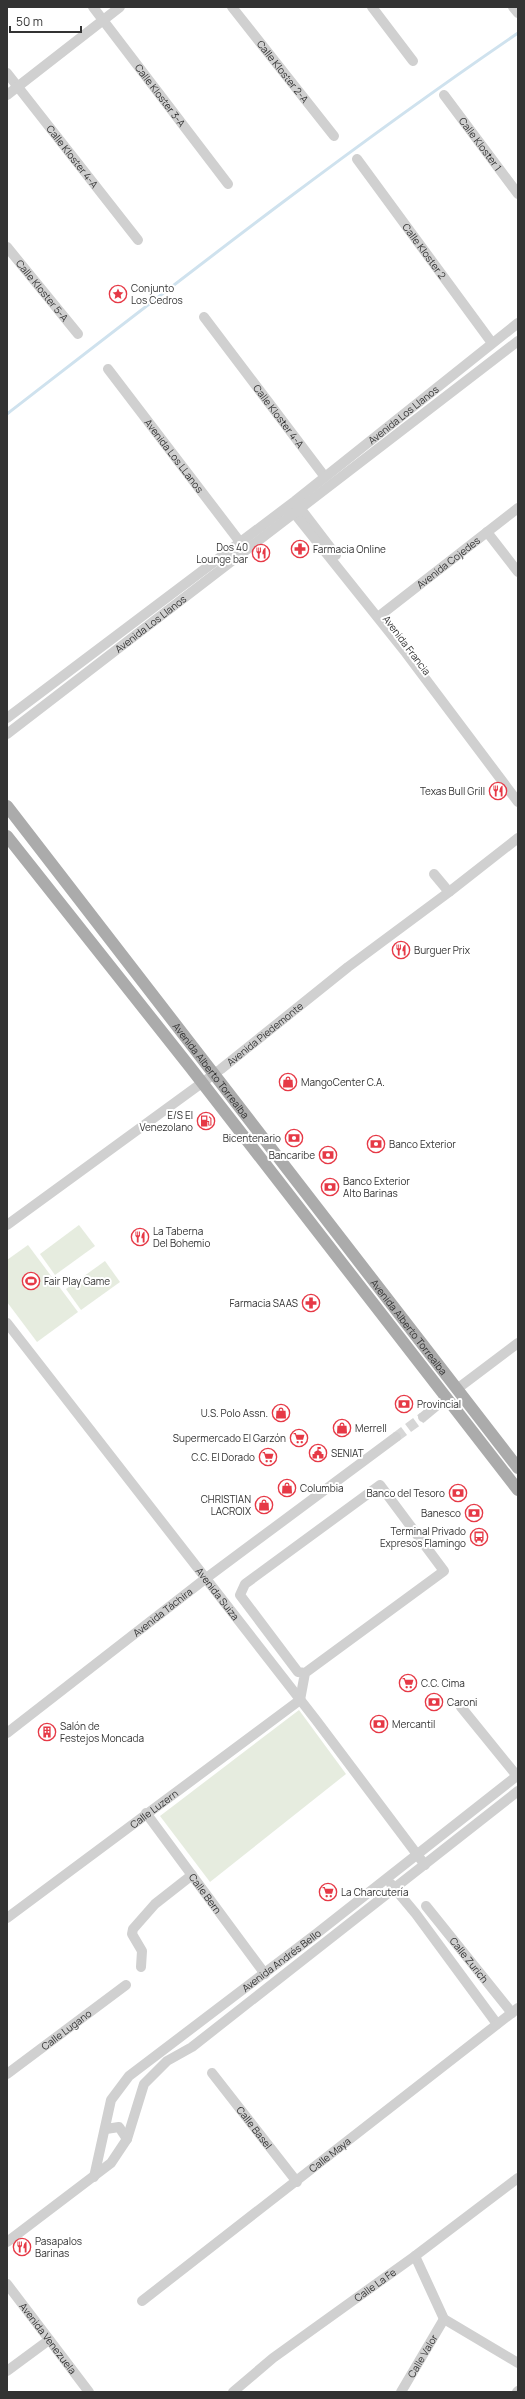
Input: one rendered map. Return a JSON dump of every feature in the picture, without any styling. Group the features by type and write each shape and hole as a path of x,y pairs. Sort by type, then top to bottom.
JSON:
{"main road":[{"name":"Avenida Alberto Torrealba","path":"7,806 518,1468"},
{"name":"Avenida Alberto Torrealba","path":"7,836 518,1490"}],"street":[{"name":"Calle Kloster 3-A","path":"92,7 228,184"},
{"path":"7,95 120,7"},
{"name":"Calle Kloster 2-A","path":"232,7 334,136"},
{"path":"372,7 413,61"},
{"path":"513,7 518,13"},
{"name":"Calle Kloster 4-A","path":"7,73 138,240"},
{"name":"Calle Kloster 1","path":"444,95 518,194"},
{"name":"Calle Kloster 2","path":"357,159 492,343"},
{"name":"Calle Kloster 5-A","path":"7,247 78,334"},
{"name":"Calle Kloster 4-A","path":"204,317 325,477"},
{"name":"Avenida Los Llanos","path":"7,718 240,542 294,507 325,477 518,323"},
{"name":"Avenida Los Llanos","path":"7,734 294,507 518,341"},
{"name":"Avenida Los LLanos","path":"108,369 240,542"},
{"name":"Avenida Francia","path":"294,507 518,790"},
{"name":"Avenida Cojedes","path":"380,616 518,508"},
{"path":"487,532 518,572"},
{"name":"Avenida Francia","path":"380,616 518,802"},
{"name":"Avenida Piedemonte","path":"7,1225 214,1075 348,967 449,892 518,838"},
{"path":"434,874 449,892"},
{"name":"Avenida Suiza","path":"7,1323 95,1434 425,1865"},
{"path":"457,1389 518,1343"},
{"path":"422,1417 446,1398"},
{"name":"Avenida Táchira","path":"7,1733 205,1579 396,1437"},
{"path":"300,1700 305,1673 444,1571 380,1485 245,1584 240,1595 298,1672 305,1673"},
{"name":"Calle Luzern","path":"7,1918 146,1813 300,1700"},
{"path":"461,1707 517,1776"},
{"name":"Avenida Andrés Bello","path":"94,2177 106,2129 111,2100 129,2076 265,1974 517,1776"},
{"name":"Avenida Andrés Bello","path":"7,2242 111,2163 128,2139 140,2091 154,2071 167,2061 192,2047 518,1791"},
{"name":"Calle Bern","path":"146,1813 265,1974"},
{"path":"141,1967 142,1951 132,1934 133,1929 155,1904 192,1875"},
{"name":"Calle Zurich","path":"386,1879 416,1914 497,2024"},
{"name":"Calle Zurich","path":"426,1906 515,2010"},
{"name":"Calle Lugano","path":"7,2074 126,1985"},
{"name":"Calle Maya","path":"142,2301 297,2182 515,2010"},
{"name":"Calle Basel","path":"212,2073 297,2182"},
{"path":"106,2129 119,2127 128,2139"},
{"path":"103,2142 110,2150 118,2152"},
{"name":"Calle La Fe","path":"233,2392 273,2358 415,2256 518,2178"},
{"path":"415,2256 444,2319 518,2363"},
{"name":"Avenida Venezuela","path":"7,2284 89,2392"},
{"name":"Calle Valor","path":"401,2392 444,2319"},
{"path":"7,2371 49,2340"}],"shaded area":[{"path":"79,1225 95,1246 55,1275 40,1254"},
{"name":"Fair Play Game","path":"28,1245 78,1312 37,1342 7,1302 7,1260"},
{"path":"105,1261 120,1282 81,1310 66,1289"},
{"path":"299,1710 346,1774 210,1882 160,1816"}],"waterway":[{"path":"7,414 323,172 452,78 518,33"}],"tunnel":[{"path":"396,1437 423,1417"}],"place":[{"name":"Conjunto Los Cedros","path":"118,294"},
{"name":"Farmacia Online","path":"300,549"},
{"name":"Dos 40 Lounge bar","path":"261,553"},
{"name":"Texas Bull Grill","path":"498,791"},
{"name":"Burguer Prix","path":"401,950"},
{"name":"MangoCenter C.A.","path":"288,1082"},
{"name":"E/S El Venezolano","path":"206,1121"},
{"name":"Bicentenario","path":"294,1138"},
{"name":"Banco Exterior","path":"376,1144"},
{"name":"Bancaribe","path":"328,1155"},
{"name":"Banco Exterior Alto Barinas","path":"330,1187"},
{"name":"La Taberna Del Bohemio","path":"140,1237"},
{"name":"Fair Play Game","path":"31,1281"},
{"name":"Farmacia SAAS","path":"311,1303"},
{"name":"Provincial","path":"404,1404"},
{"name":"U.S. Polo Assn.","path":"281,1413"},
{"name":"Merrell","path":"342,1428"},
{"name":"Supermercado El Garzón","path":"299,1438"},
{"name":"SENIAT","path":"318,1453"},
{"name":"C.C. El Dorado","path":"268,1457"},
{"name":"Columbia","path":"287,1488"},
{"name":"Banco del Tesoro","path":"458,1493"},
{"name":"CHRISTIAN LACROIX","path":"264,1505"},
{"name":"Banesco","path":"474,1513"},
{"name":"Terminal Privado Expresos Flamingo","path":"479,1537"},
{"name":"C.C. Cima","path":"408,1683"},
{"name":"Caroni","path":"434,1702"},
{"name":"Mercantil","path":"379,1724"},
{"name":"Salón de Festejos Moncada","path":"47,1732"},
{"name":"La Charcutería","path":"328,1892"},
{"name":"Pasapalos Barinas","path":"22,2247"}]}
